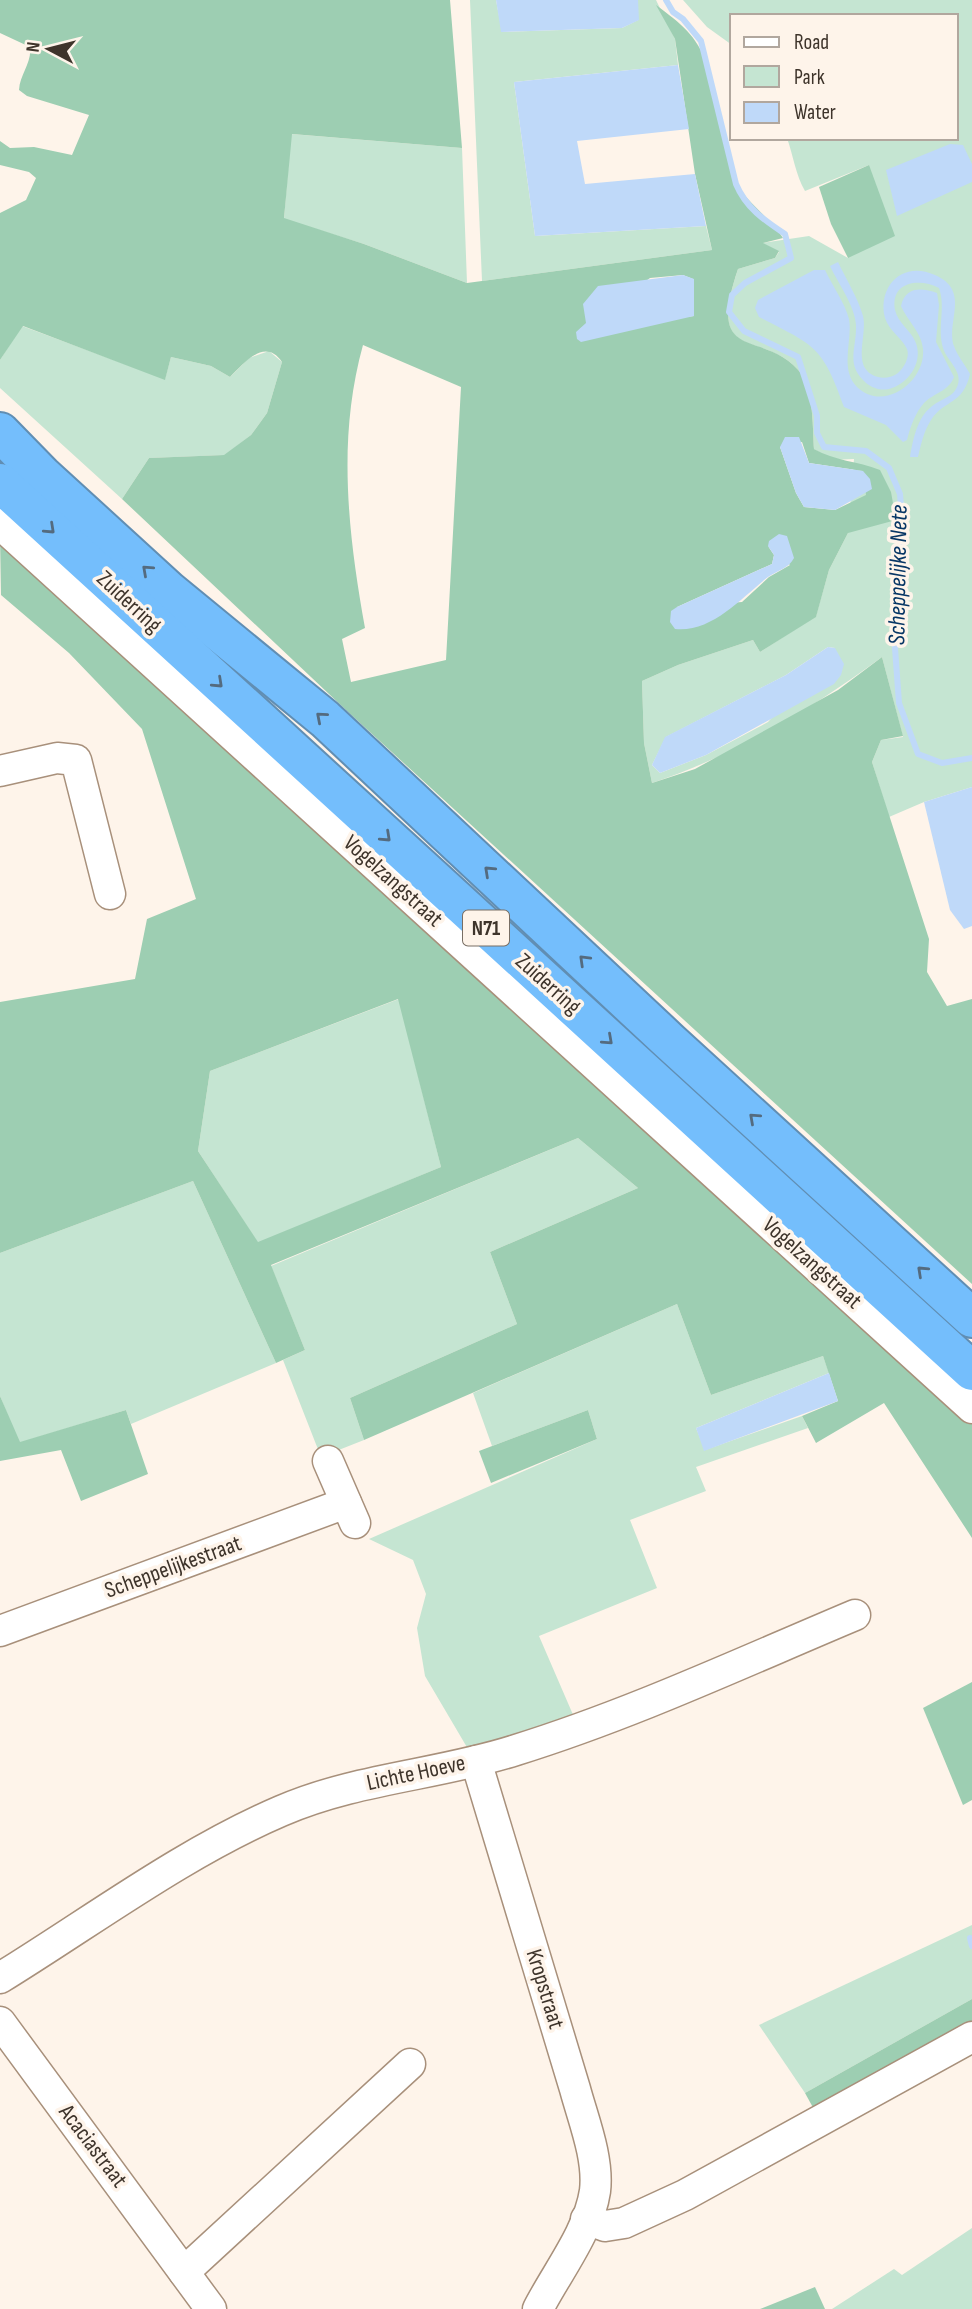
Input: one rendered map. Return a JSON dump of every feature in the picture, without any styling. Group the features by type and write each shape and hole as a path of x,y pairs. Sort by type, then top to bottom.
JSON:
{"highway":[{"name":"Zuiderring","path":"0,432 169,591 325,719 669,1041 972,1318"},
{"name":"Zuiderring","path":"0,483 972,1371"}],"street":[{"name":"Vogelzangstraat","path":"0,524 972,1408"},
{"path":"0,771 57,758 76,760 110,894"},
{"name":"Scheppelijkestraat","path":"0,1631 350,1513 328,1461"},
{"name":"Lichte Hoeve","path":"0,1978 247,1826 365,1783 476,1761 562,1734 855,1615"},
{"name":"Kropstraat","path":"476,1761 589,2141 595,2191 586,2219 538,2309"},
{"name":"Acaciastraat","path":"0,2022 211,2309"},
{"path":"586,2219 605,2226 624,2223 685,2195 972,2037"},
{"path":"184,2272 410,2064"}],"green space":[{"path":"0,0 450,0 462,148 292,134 284,218 364,244 467,283 712,250 695,174 675,39 656,5 693,38 707,65 733,178 744,195 783,238 763,243 779,251 775,258 738,269 730,300 729,321 734,333 744,341 788,361 803,376 811,400 814,449 880,470 891,492 896,520 848,533 829,570 816,617 760,652 753,640 678,665 642,681 644,743 652,783 695,769 838,690 882,657 903,736 881,740 872,762 929,939 927,972 947,1006 972,999 972,1284 347,711 122,499 149,458 224,455 251,435 267,413 282,362 275,355 262,352 255,355 230,377 211,366 171,357 165,380 23,326 0,360 0,213 26,200 36,178 29,172 0,165 0,141 10,148 34,147 72,155 89,115 27,96 19,90 30,47 0,33","holes":["683,275 693,279 694,316 580,329 650,278","363,345 461,387 446,660 351,682 342,639 365,628 354,557 348,486 350,416","802,442 809,463 863,471 866,495 835,510 804,507 796,493 780,447","768,546 790,565 769,577 742,602 677,607 772,564 774,555"]},
{"path":"470,0 496,0 502,32 622,28 638,20 638,0 656,0 675,39 678,65 514,82 535,236 706,226 712,250 482,281"},
{"path":"683,0 972,0 972,787 924,802 889,817 872,762 881,740 903,737 882,657 801,712 743,745 652,783 644,743 642,681 678,665 753,640 760,652 816,616 829,570 848,533 854,459 832,460 814,449 811,400 803,376 788,361 734,334 729,321 730,301 738,269 775,258 779,252 762,243 809,236 848,258 869,165 805,191 788,140 958,140 958,14 730,14 730,44 707,27","holes":["828,647 835,648 768,722 706,755 660,773 652,765 666,737 786,675"]},
{"path":"291,134 462,148 467,283 364,244 284,219"},
{"path":"869,165 895,236 848,258 831,224 819,187"},
{"path":"22,326 165,379 171,357 211,366 230,377 249,358 269,351 282,362 267,413 251,435 225,455 149,458 122,499 0,388 0,360"},
{"path":"0,536 972,1418 972,1538 884,1403 816,1443 802,1416 838,1401 823,1356 711,1395 677,1304 364,1440 350,1398 517,1324 490,1252 638,1188 578,1138 271,1265 305,1350 276,1363 193,1181 0,1253 0,1002 135,979 147,919 196,899 142,729 69,653 1,595","holes":["398,999 441,1167 258,1242 198,1151 210,1071"]},
{"path":"399,999 441,1167 258,1243 198,1151 210,1071"},
{"path":"578,1138 638,1188 490,1252 517,1324 350,1398 364,1440 321,1457 283,1360 305,1350 271,1266"},
{"path":"193,1181 276,1363 131,1424 126,1410 19,1443 0,1396 0,1253"},
{"path":"677,1304 711,1395 823,1356 829,1373 696,1428 705,1450 802,1416 808,1428 696,1467 706,1491 630,1520 657,1588 539,1636 574,1717 468,1749 425,1676 417,1628 426,1594 413,1560 369,1539 597,1439 588,1410 492,1446 473,1393"},
{"path":"0,1396 20,1442 126,1410 148,1474 81,1501 61,1450 0,1461"},
{"path":"588,1410 597,1439 491,1483 479,1451"},
{"path":"972,1682 972,1800 963,1805 923,1708"},
{"path":"972,1925 972,1999 805,2093 759,2025"},
{"path":"972,1999 972,2028 816,2113 805,2093"},
{"path":"972,2228 972,2309 832,2309 894,2269 902,2275"},
{"path":"815,2287 825,2309 760,2309"}],"water":[{"path":"496,0 638,0 639,20 622,28 501,32"},
{"path":"678,65 689,129 577,141 585,184 695,174 706,226 535,236 514,82"},
{"path":"950,144 963,145 972,164 972,182 897,216 886,170"},
{"path":"838,262 863,316 862,359 870,373 878,377 894,376 904,365 908,355 905,345 889,327 885,318 885,296 889,286 903,274 923,271 935,275 952,289 955,298 952,336 954,346 970,374 958,397 931,420 918,457 910,457 919,423 931,407 954,392 959,380 943,348 939,288 915,283 908,284 897,293 895,310 915,341 918,356 910,376 899,385 884,390 876,388 863,380 855,367 855,318 830,266"},
{"path":"814,270 825,270 847,313 850,327 848,363 852,380 868,394 879,397 891,395 911,382 922,361 922,343 901,306 903,300 914,290 937,293 939,305 936,342 954,377 949,386 921,407 907,440 903,442 886,425 844,407 829,371 814,350 805,342 759,317 755,308 758,300"},
{"path":"683,275 694,279 694,316 581,342 577,339 576,332 586,323 583,304 598,286"},
{"path":"785,437 799,437 809,463 863,471 870,479 872,489 835,510 804,507 796,493 780,447"},
{"path":"779,534 787,536 794,558 789,565 768,577 714,620 689,629 675,629 670,622 671,611 772,564 774,555 768,546 769,541"},
{"path":"828,647 835,648 844,664 841,675 834,684 706,755 660,773 652,765 665,737 786,675"},
{"path":"972,787 972,926 964,929 950,910 924,802"},
{"path":"829,1373 838,1401 704,1451 696,1428"}],"waterway":[{"name":"Scheppelijke Nete","path":"666,0 673,12 683,19 701,41 736,184 750,207 785,234 791,258 745,283 732,295 729,312 744,331 798,357 817,416 817,433 824,447 866,451 889,468 900,494 902,519 895,648 899,703 918,754 942,763 972,758"},
{"path":"970,1938 972,1946"}]}
